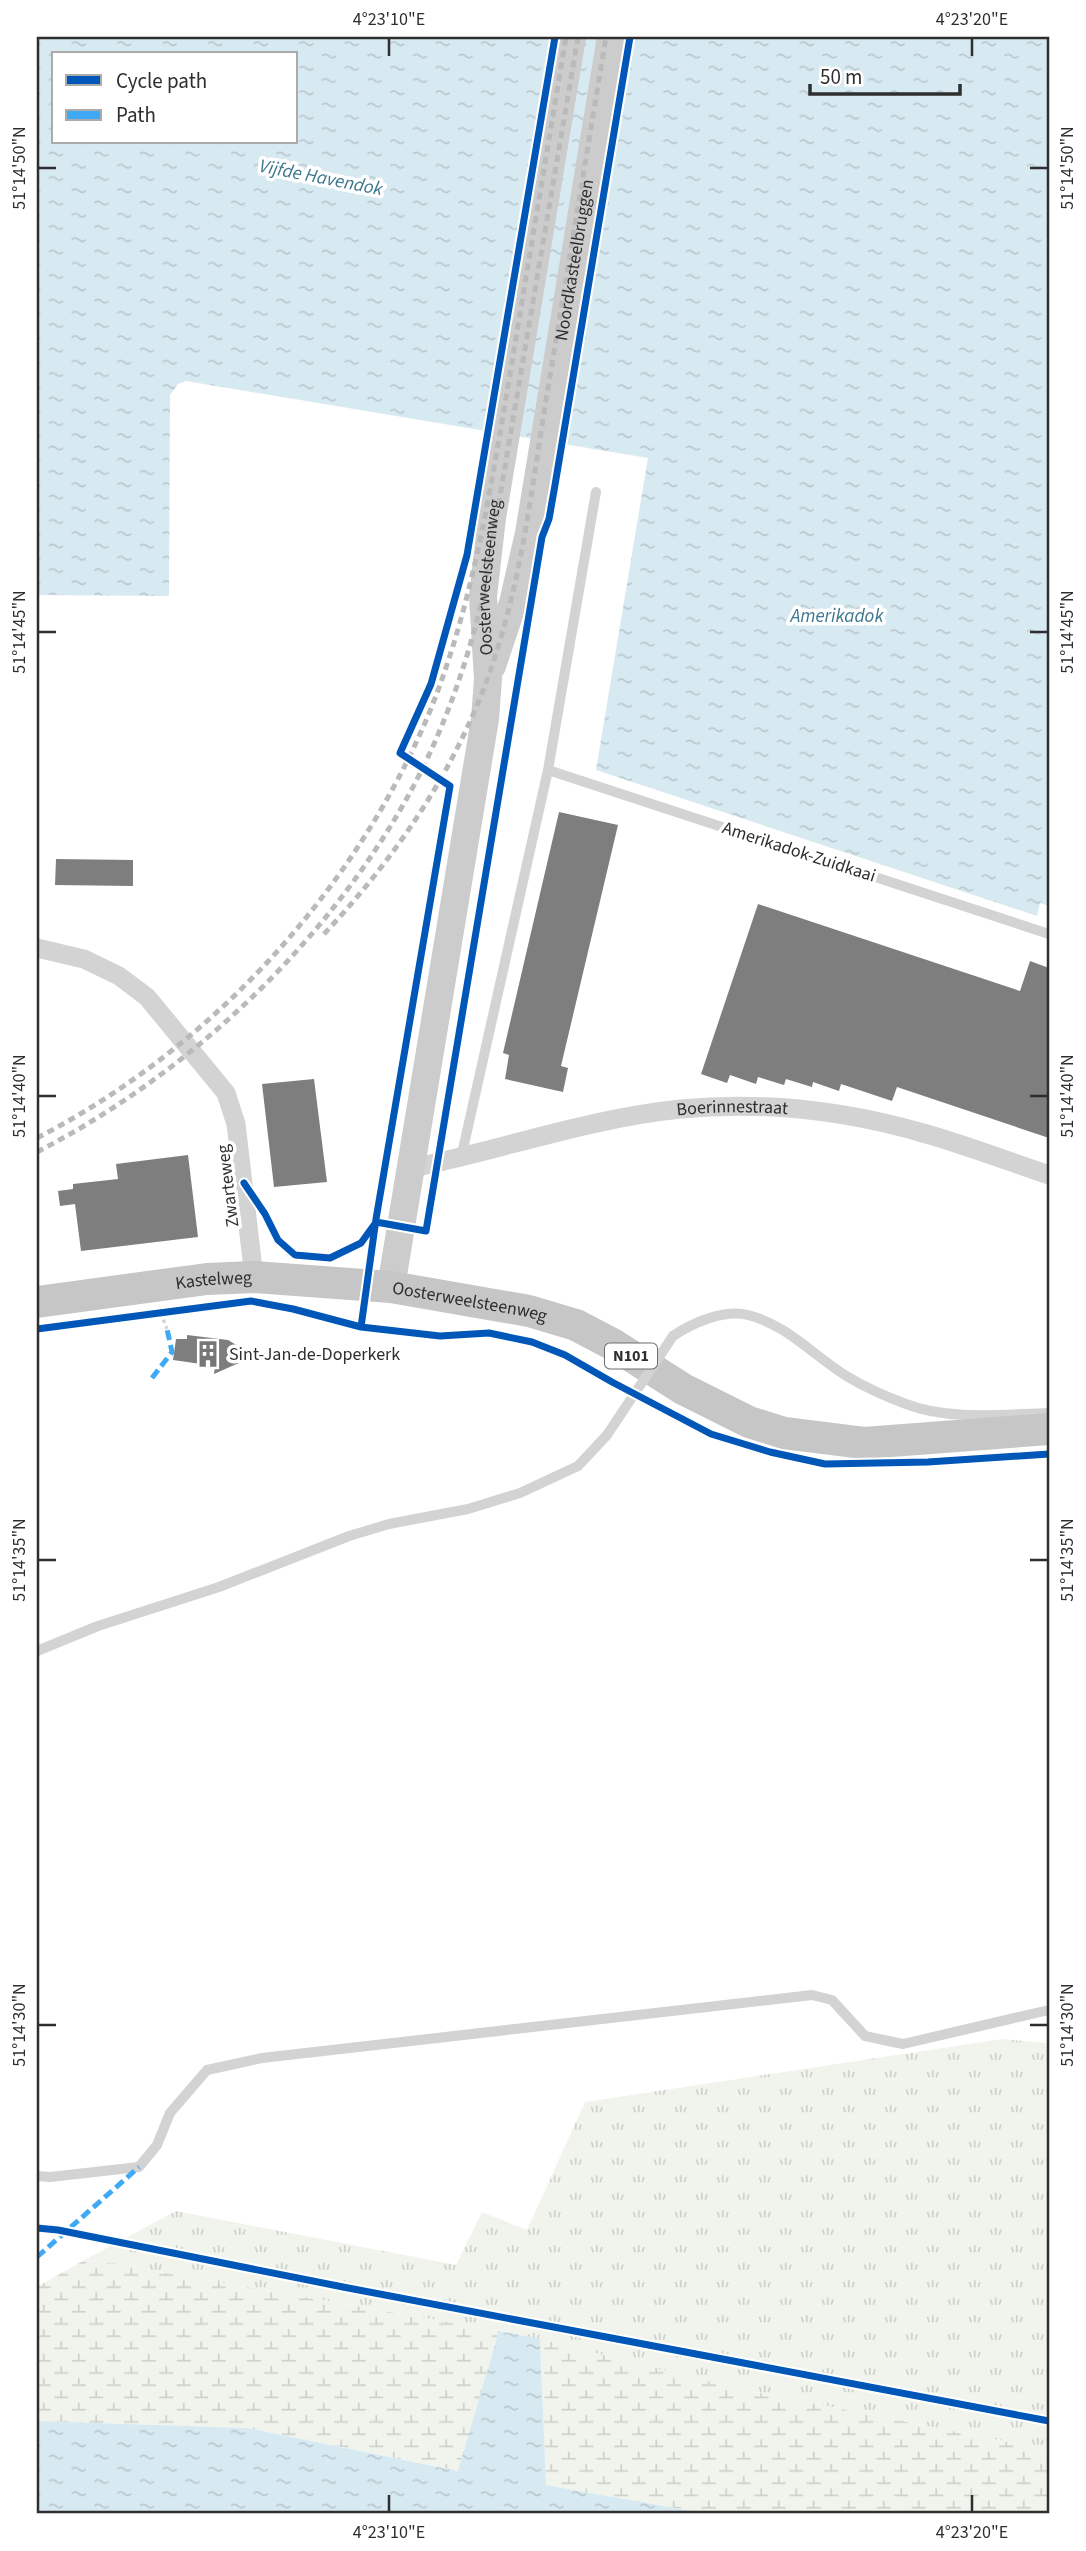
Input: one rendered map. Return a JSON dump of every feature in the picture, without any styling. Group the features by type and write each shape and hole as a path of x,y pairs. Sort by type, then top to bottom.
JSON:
{"main road":[{"name":"Oosterweelsteenweg","path":"572,37 499,476 484,596 488,679 485,719 391,1287 529,1311 576,1325 614,1345 682,1390 749,1422 785,1433 864,1443 1049,1429"},
{"name":"Noordkasteelbruggen","path":"538,482 611,37"},
{"name":"Oosterweelsteenweg","path":"488,679 513,604 538,482"},
{"name":"Kastelweg","path":"37,1302 207,1279 254,1277 391,1287"}],"street":[{"name":"Zwarteweg","path":"37,948 84,959 119,976 148,997 226,1093 236,1124 254,1277"},
{"name":"Boerinnestraat","path":"412,1168 623,1117 731,1105 791,1108 844,1115 923,1133 1049,1175"}],"lane":[{"path":"461,1158 548,770 596,492"},
{"name":"Amerikadok-Zuidkaai","path":"548,770 1049,934"},
{"path":"37,1651 98,1626 219,1587 349,1536 389,1524 468,1509 520,1493 578,1466 607,1435 673,1336 691,1324 712,1317 747,1314 784,1331 848,1377 908,1405 964,1416 1049,1413"},
{"path":"37,2176 50,2177 139,2167 157,2146 170,2113 207,2070 262,2058 811,1995 832,2000 865,2036 903,2045 1049,2010"}],"path":[{"path":"148,1315 174,1311"},
{"path":"161,1313 167,1329"}],"green space":[{"path":"1003,2039 1046,2043 1049,2057 1049,2450 735,2388 499,2331 86,2259 176,2211 456,2265 482,2212 527,2230 585,2102"},
{"path":"86,2259 499,2331 459,2471 248,2428 37,2421 37,2287"},
{"path":"540,2339 735,2388 1049,2450 1049,2514 709,2514 546,2485"}],"water":[{"path":"37,37 1049,37 1049,906 1040,903 1037,916 596,770 648,458 186,381 178,384 170,395 169,596 37,595"},
{"path":"499,2331 540,2339 546,2485 709,2514 37,2514 37,2421 248,2428 458,2471"}],"building":[{"path":"559,812 618,825 561,1066 568,1068 563,1092 505,1079 509,1055 503,1053"},
{"path":"56,859 133,860 133,886 55,885"},
{"path":"758,904 1020,991 1030,961 1049,968 1049,1138 897,1087 892,1101 841,1084 839,1091 813,1082 812,1087 786,1079 784,1085 758,1077 756,1084 730,1075 727,1083 701,1074"},
{"path":"314,1079 327,1182 274,1187 262,1084"},
{"path":"188,1155 198,1237 81,1251 75,1204 60,1206 58,1191 73,1189 73,1184 118,1179 116,1164"},
{"name":"Sint-Jan-de-Doperkerk","path":"187,1335 228,1340 243,1349 241,1362 214,1374 215,1366 173,1360 176,1339 187,1339"}],"railway":[{"path":"37,1138 101,1101 161,1059 218,1011 271,959 319,902 361,841 399,778 445,671 469,589 502,422 566,37"},
{"path":"37,1152 91,1122 142,1088 192,1050 284,965 325,918 362,869 396,817 424,765 458,682 483,596 578,37"},
{"path":"324,934 379,869 428,800 468,726 498,647 515,582 528,515 606,37"}],"marked path":[{"path":"152,1378 172,1352 167,1329"},
{"path":"37,2257 139,2167"}],"cycle path":[{"path":"361,1327 376,1219 450,786 400,753 431,684 467,555 555,37"},
{"path":"376,1222 426,1231 542,537 549,519 555,485 630,37"},
{"path":"244,1183 265,1214 278,1240 295,1255 330,1258 361,1243 374,1225"},
{"path":"37,1329 251,1301 361,1327 440,1336 489,1333 532,1342 565,1355 711,1434 770,1452 825,1464 928,1462 1049,1454"},
{"path":"37,2228 1049,2421"}],"place":[{"name":"Sint-Jan-de-Doperkerk","path":"208,1354"}],"water label":[{"name":"Vijfde Havendok","path":"321,178"},
{"name":"Amerikadok","path":"837,616"}]}
